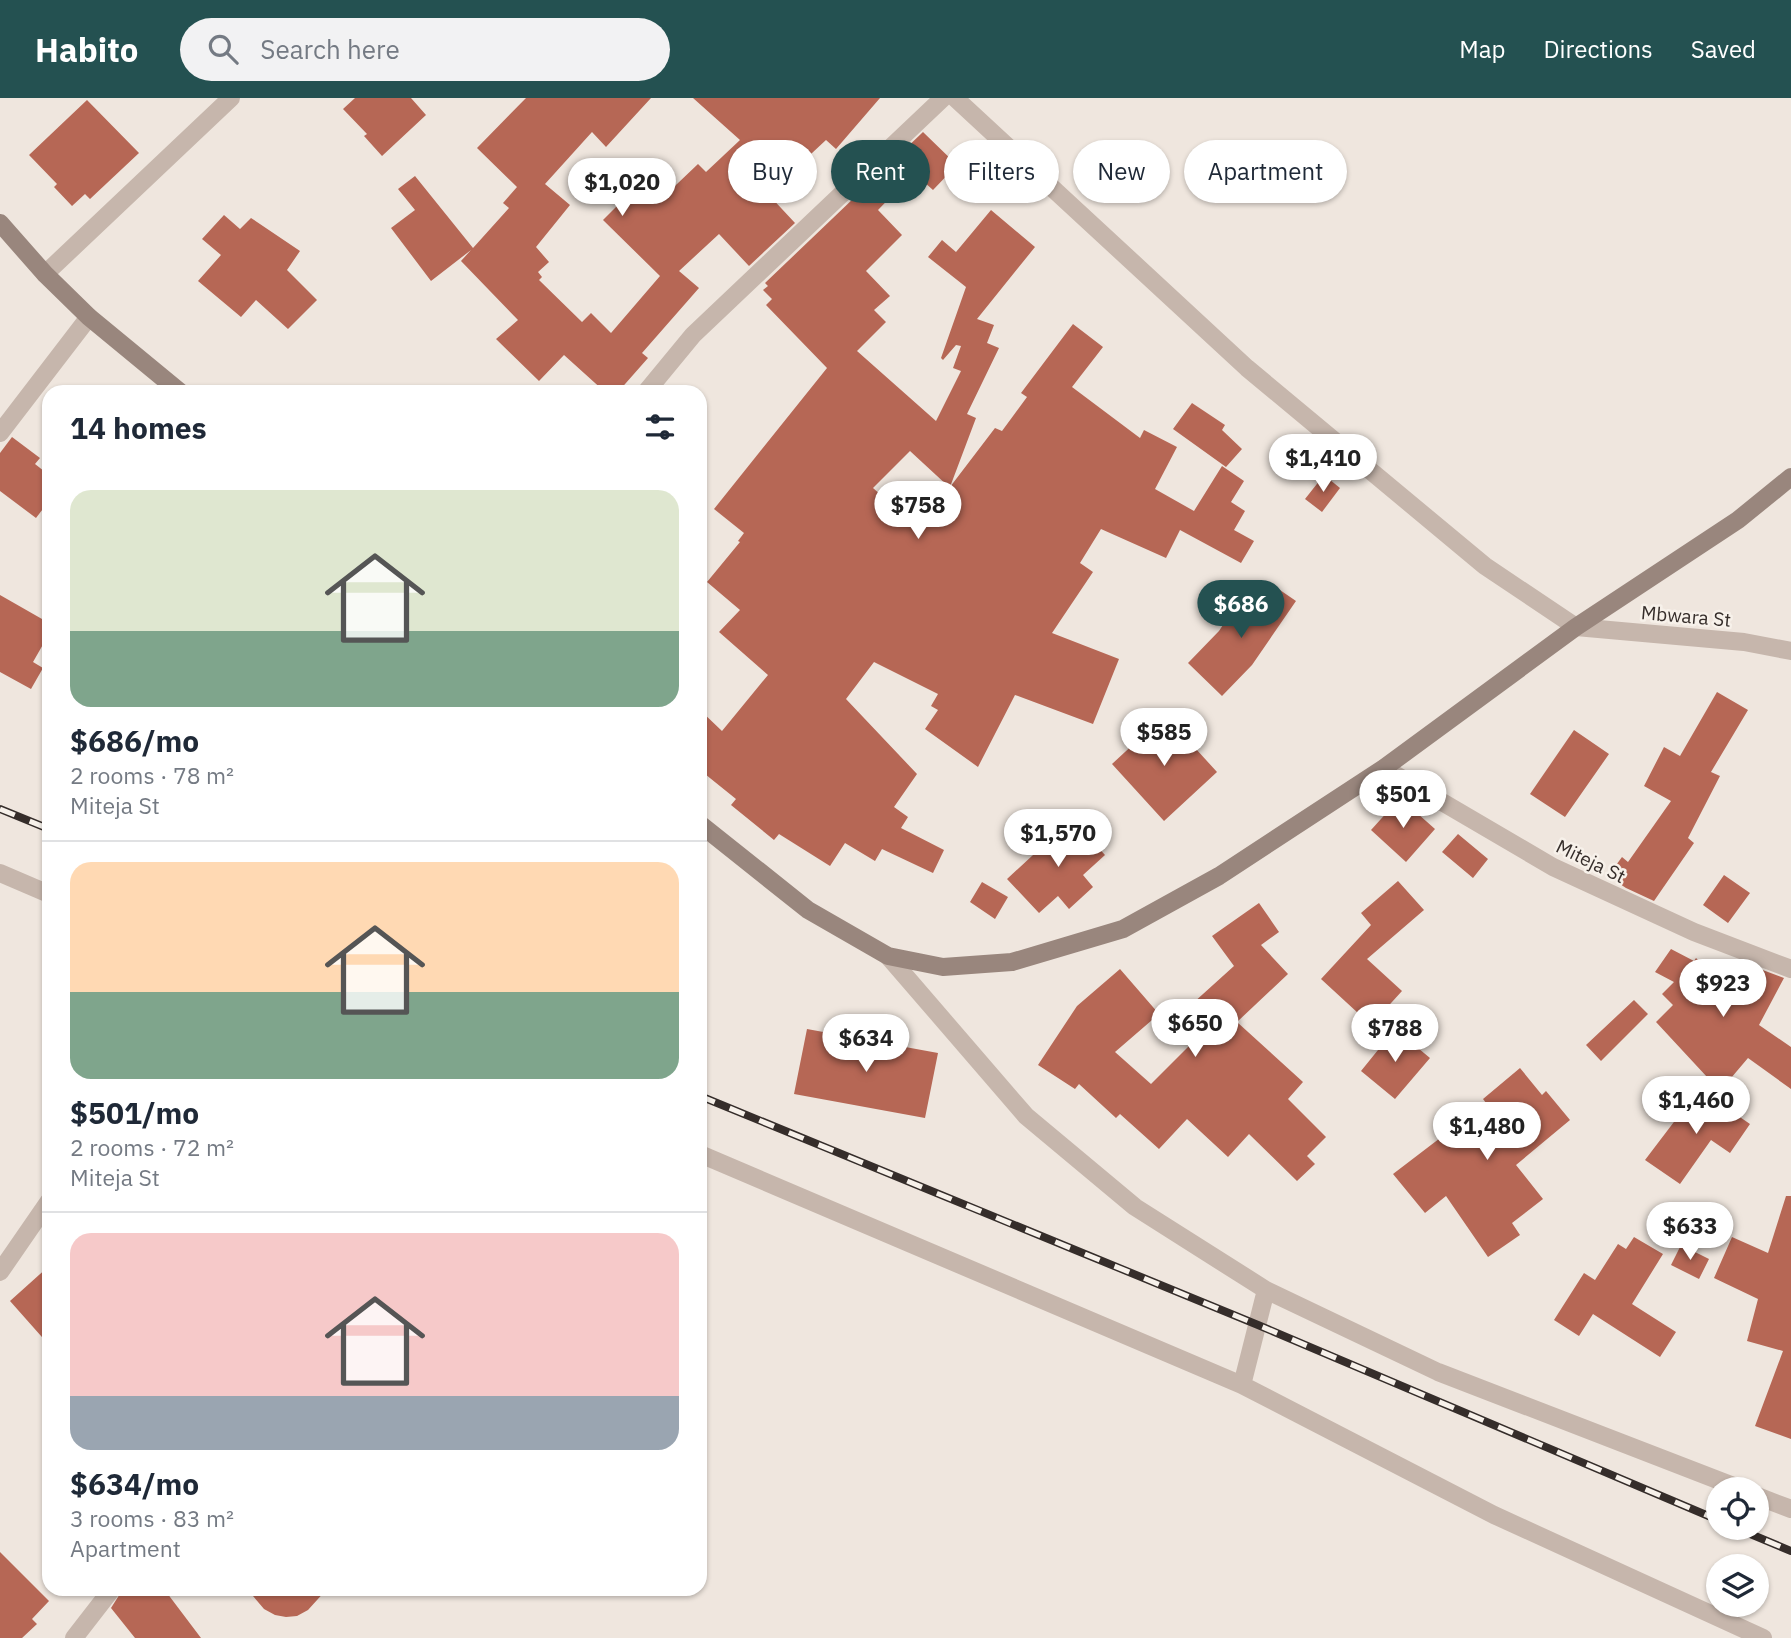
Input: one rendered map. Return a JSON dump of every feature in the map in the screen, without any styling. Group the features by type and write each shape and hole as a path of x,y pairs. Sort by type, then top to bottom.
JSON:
{"street":[{"path":"45,274 231,98"},
{"path":"652,385 693,335 943,98"},
{"path":"955,98 1247,368 1485,566 1576,627"},
{"path":"0,223 45,274 89,317 172,385"},
{"path":"0,433 89,317"},
{"path":"707,830 808,910 888,956 943,967 1012,962 1123,929 1219,876 1384,768 1576,627 1738,520 1791,477"},
{"name":"Mbwara St","path":"1576,627 1744,642 1791,651"},
{"name":"Miteja St","path":"1384,768 1553,867 1693,932 1791,969"},
{"path":"0,873 42,891"},
{"path":"888,956 1026,1116 1135,1207 1266,1290 1438,1372 1710,1477"},
{"path":"707,1157 1242,1385 1494,1515 1763,1638"},
{"path":"0,1272 42,1211"},
{"path":"1242,1385 1266,1290"},
{"path":"1769,1501 1791,1509"},
{"path":"74,1638 107,1596"}],"building":[{"path":"355,98 411,98 426,115 382,156 364,136 367,134 343,109"},
{"path":"526,98 651,98 606,147 592,132 545,184 570,205 536,247 549,262 538,272 542,277 539,280 582,322 591,313 611,333 660,276 603,220 637,186 656,204 698,164 706,172 728,151 728,203 776,203 795,223 749,266 719,234 679,271 699,288 642,353 648,358 624,385 597,385 564,355 539,381 496,339 518,320 461,261 471,250 431,281 391,228 415,210 398,189 415,176 473,248 509,208 503,203 517,187 477,148"},
{"path":"693,98 880,98 844,140 831,140 831,144 826,140 817,148 817,140 740,140"},
{"path":"87,100 139,153 90,199 85,194 72,206 54,187 57,184 29,155"},
{"path":"923,132 944,152 944,179 933,190 930,187 930,140 915,140"},
{"path":"849,203 885,203 878,210 902,235 866,271 890,296 874,310 886,322 857,351 936,421 961,371 953,368 961,346 956,345 943,360 941,358 966,287 928,257 942,240 956,252 991,210 1035,247 977,319 994,325 987,343 999,348 967,414 976,418 950,487 995,428 1002,431 1027,397 1021,393 1073,324 1103,347 1072,387 1140,438 1144,430 1177,447 1155,489 1194,511 1222,466 1244,481 1231,502 1245,511 1234,530 1254,541 1241,563 1180,530 1166,558 1101,529 1080,563 1093,572 1052,633 1119,659 1093,724 1015,695 978,767 925,729 938,710 931,706 938,694 874,662 846,699 917,774 894,807 908,817 901,828 944,850 933,873 882,849 875,861 845,843 830,866 779,834 774,840 731,805 736,799 707,776 707,717 722,731 768,675 719,632 740,610 707,582 740,542 738,541 744,533 714,509 827,368 766,305 772,299 763,290 768,286 765,283","holes":["910,451 949,487 914,524 873,488"]},
{"path":"224,215 240,229 251,218 300,251 287,270 317,300 288,329 256,300 241,317 198,281 221,255 202,239"},
{"path":"1192,403 1225,425 1222,430 1242,449 1226,467 1173,429"},
{"path":"12,437 40,458 35,464 42,470 42,510 36,518 0,491 0,453"},
{"path":"1324,475 1340,488 1322,512 1305,499"},
{"path":"1277,588 1296,601 1252,665 1222,696 1188,663 1219,631 1244,593 1263,607"},
{"path":"0,595 42,619 42,646 33,662 42,670 31,689 0,672"},
{"path":"1717,692 1748,710 1711,772 1720,776 1688,838 1694,843 1654,901 1608,876 1622,857 1628,862 1671,801 1644,786 1664,747 1680,756"},
{"path":"1165,715 1217,772 1164,821 1112,764"},
{"path":"1574,730 1609,754 1565,817 1530,794"},
{"path":"1400,798 1435,829 1406,862 1371,830"},
{"path":"1072,819 1105,855 1083,875 1093,887 1069,909 1058,896 1039,913 1007,879"},
{"path":"1458,834 1488,859 1473,878 1442,852"},
{"path":"1724,875 1750,893 1728,923 1703,905"},
{"path":"1398,881 1424,910 1367,959 1402,991 1371,1025 1321,979 1371,925 1361,913"},
{"path":"982,882 1008,897 995,919 970,902"},
{"path":"1259,903 1279,932 1261,945 1288,974 1237,1022 1303,1082 1288,1099 1326,1137 1307,1156 1315,1164 1297,1181 1249,1134 1228,1157 1187,1119 1159,1149 1120,1114 1116,1118 1079,1084 1075,1089 1038,1065 1077,1006 1120,969 1159,1014 1115,1052 1151,1084 1201,1034 1182,1013 1234,966 1212,936"},
{"path":"1671,949 1694,961 1696,958 1723,984 1736,960 1784,978 1759,1025 1791,1047 1791,1089 1748,1058 1720,1091 1656,1022 1673,1005 1662,994 1674,982 1655,972"},
{"path":"1634,1000 1648,1014 1601,1061 1586,1045"},
{"path":"807,1029 938,1053 925,1118 794,1094"},
{"path":"1395,1029 1430,1058 1395,1099 1361,1071"},
{"path":"1520,1068 1542,1095 1546,1091 1570,1120 1516,1165 1543,1199 1512,1223 1520,1235 1488,1257 1446,1196 1425,1213 1393,1174 1486,1103 1483,1099"},
{"path":"1699,1089 1750,1124 1730,1153 1711,1140 1680,1184 1645,1160"},
{"path":"1786,1196 1791,1196 1791,1439 1755,1426 1783,1351 1747,1341 1758,1299 1714,1278 1732,1237 1768,1253"},
{"path":"1634,1237 1663,1254 1632,1304 1676,1332 1660,1357 1593,1314 1579,1336 1554,1320 1584,1273 1595,1280 1618,1244 1626,1249"},
{"path":"1681,1245 1709,1259 1699,1279 1671,1265"},
{"path":"42,1272 42,1337 10,1301"},
{"path":"0,1552 49,1601 32,1619 37,1624 22,1638 0,1638"},
{"path":"119,1596 169,1596 201,1638 135,1638 111,1608"},
{"path":"253,1596 321,1596 308,1610 297,1616 275,1615 264,1609"}],"railway":[{"path":"0,809 42,826"},
{"path":"707,1099 1258,1325 1706,1515"},
{"path":"1765,1540 1791,1551"}]}
